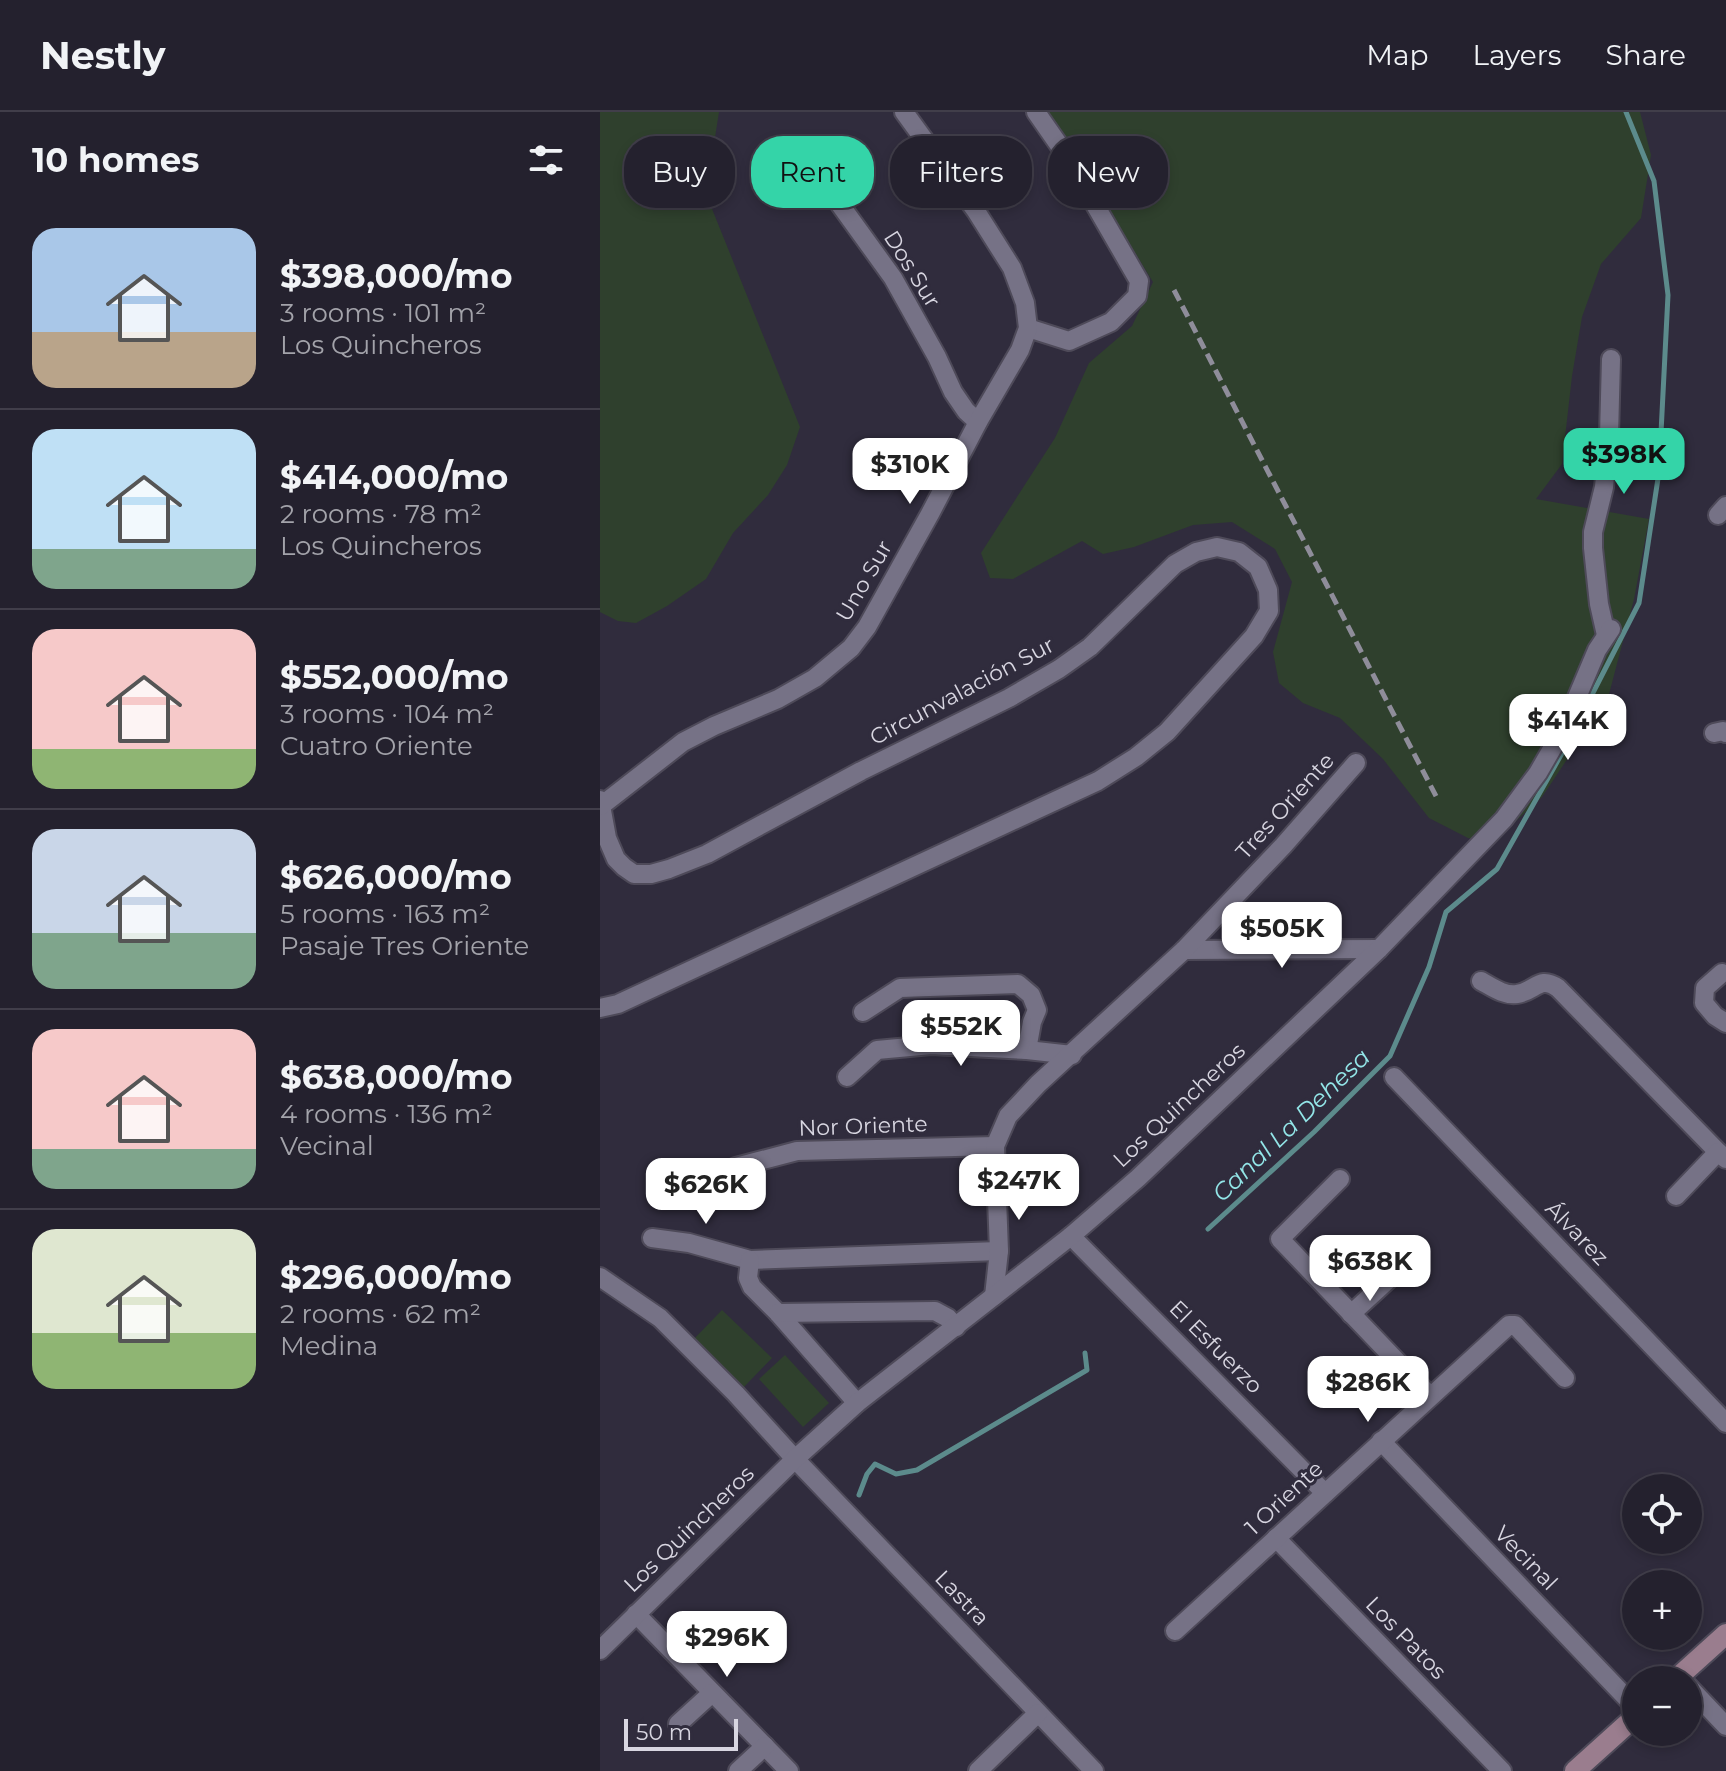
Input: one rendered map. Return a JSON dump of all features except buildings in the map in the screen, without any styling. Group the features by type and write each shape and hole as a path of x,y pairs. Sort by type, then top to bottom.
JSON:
{"main road":[{"path":"1695,1666 1726,1634"},
{"path":"1575,1771 1622,1729"}],"street":[{"path":"904,112 976,211 1012,268 1025,303 1028,328 1069,341 1111,322 1137,296 1139,281 1068,158 1036,112"},
{"name":"Dos Sur","path":"842,208 893,278 953,392 978,422"},
{"name":"Uno Sur","path":"601,803 683,742 778,699 815,678 851,648 867,627 931,512 1020,350 1028,328"},
{"name":"Los Quincheros","path":"600,1650 795,1459 857,1403 1071,1236 1138,1178 1379,949 1504,819 1538,773 1564,728 1597,650 1608,632 1599,604 1593,532 1604,487 1611,359"},
{"name":"Circunvalación Sur","path":"600,1008 618,1004 1119,769 1167,732 1254,636 1269,611 1268,590 1258,567 1239,552 1217,547 1196,552 1175,564 1100,638 1059,669 1009,698 861,771 707,854 669,869 651,874 634,874 624,867 609,846 601,803"},
{"name":"Tres Oriente","path":"994,1296 999,1251 995,1146 1008,1116 1038,1084 1184,950 1283,846 1356,763"},
{"path":"1184,950 1379,949"},
{"path":"1722,973 1705,988 1704,1003 1726,1023"},
{"path":"1481,981 1504,993 1517,994 1541,982 1550,982 1722,1155 1676,1196"},
{"path":"863,1012 900,988 1018,984 1031,995 1037,1010 1027,1050"},
{"path":"847,1077 877,1050 931,1045 1072,1055"},
{"name":"Álvarez","path":"1394,1077 1726,1423"},
{"name":"Nor Oriente","path":"736,1167 797,1151 995,1146"},
{"path":"1340,1179 1280,1239 1430,1396"},
{"name":"El Esfuerzo","path":"1071,1236 1325,1493"},
{"path":"652,1238 689,1243 750,1260 999,1251"},
{"path":"1351,1314 1415,1255"},
{"path":"750,1260 748,1278 752,1287 857,1403"},
{"name":"Lastra","path":"600,1277 660,1318 1094,1771"},
{"path":"778,1313 935,1311 956,1327"},
{"name":"1 Oriente","path":"1175,1631 1509,1325 1515,1325 1565,1378"},
{"name":"Vecinal","path":"1381,1441 1622,1693"},
{"name":"Los Patos","path":"1276,1538 1502,1771"},
{"path":"636,1614 789,1771"},
{"path":"678,1724 712,1693"},
{"path":"1702,1701 1726,1726"},
{"path":"978,1771 1038,1713"},
{"path":"738,1771 765,1746"}],"green space":[{"path":"600,112 719,112 715,136 624,136 624,208 712,208 800,427 787,465 768,495 733,533 706,579 636,623 618,621 600,612"},
{"path":"1042,112 1640,112 1651,155 1641,218 1601,264 1582,317 1562,464 1536,499 1649,519 1634,599 1608,698 1542,797 1492,843 1468,838 1429,818 1383,759 1340,718 1303,703 1279,683 1273,652 1292,582 1275,549 1232,522 1193,525 1134,547 1103,554 1082,541 1013,579 990,578 981,553 1055,438 1089,363 1132,326 1153,282 1108,208 1168,208 1168,136 1059,136"},
{"path":"722,1310 772,1358 742,1389 692,1341"},
{"path":"785,1355 829,1403 803,1427 759,1379"}],"waterway":[{"name":"Canal La Dehesa","path":"1208,1229 1314,1132 1390,1056 1429,967 1446,912 1497,869 1561,755 1639,603 1659,472 1668,295 1654,181 1626,112"},
{"name":"Canal La Dehesa","path":"859,1495 867,1474 875,1464 896,1474 917,1470 1087,1370 1085,1353"}],"railway":[{"path":"1174,290 1438,800"}]}
